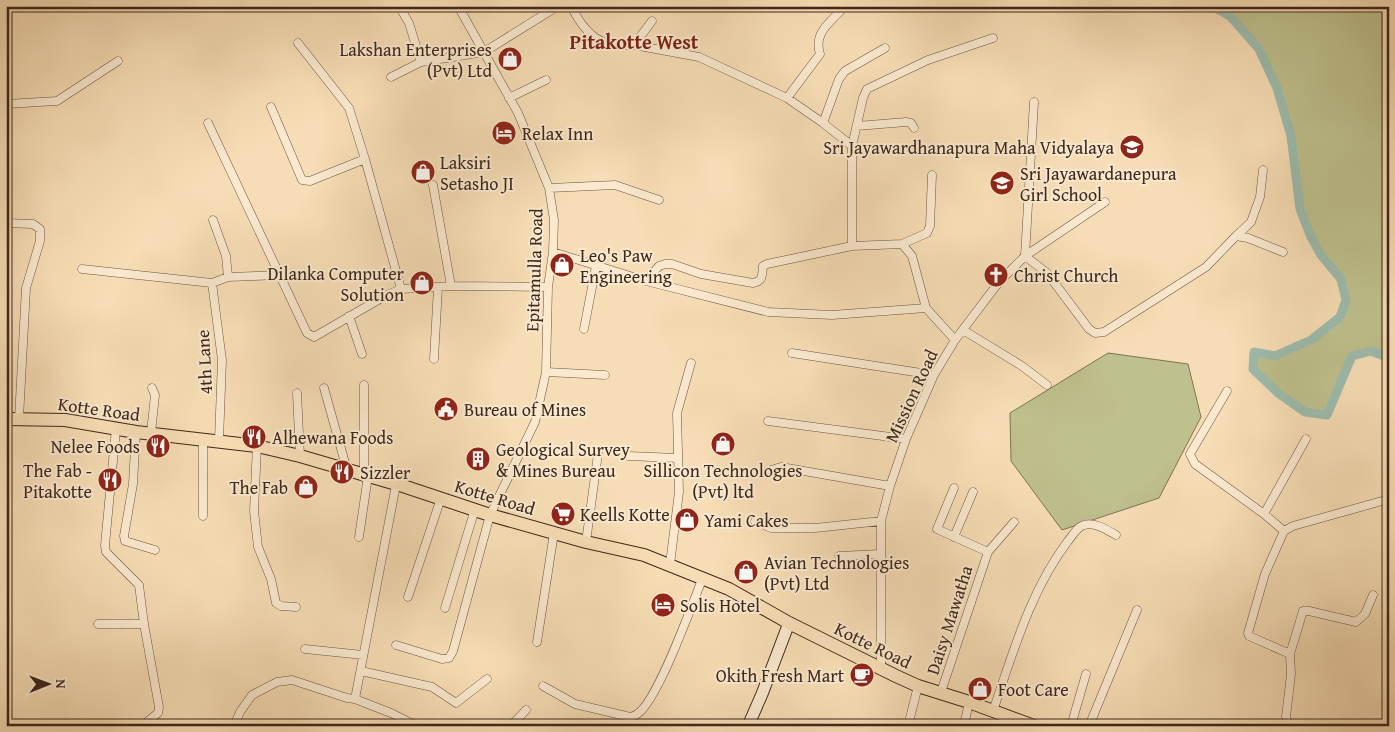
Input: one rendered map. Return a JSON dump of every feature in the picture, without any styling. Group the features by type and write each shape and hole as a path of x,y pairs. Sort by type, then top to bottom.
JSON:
{"main road":[{"name":"Kotte Road","path":"12,418 65,420 136,432 219,440 257,446 366,475 490,515 586,542 644,555 729,589 789,623 918,686 941,692 1034,726"}],"street":[{"path":"399,6 409,23 421,62"},
{"name":"Epitamulla Road","path":"396,645 442,659 449,658 453,651 490,515 535,422 546,372 548,287 553,252 554,220 549,188 518,112 458,6"},
{"path":"391,77 421,62 484,52 558,6"},
{"path":"572,6 580,24 591,36 605,43 634,45 699,57 786,98 823,123 852,146"},
{"path":"786,98 820,54 817,44 819,35 845,6"},
{"path":"634,45 652,21"},
{"path":"852,246 852,146 863,98 867,89 928,60 993,38"},
{"path":"298,43 349,108 401,289"},
{"path":"823,123 839,79 844,71 885,48"},
{"path":"6,104 57,101 118,60"},
{"path":"509,98 546,80"},
{"path":"1034,102 1025,256 1047,273 1089,330 1095,333 1104,332 1206,266 1250,222 1260,197 1264,170"},
{"path":"271,106 302,180 310,181 365,159"},
{"path":"208,122 307,333 314,336 401,289 450,286 548,287"},
{"path":"857,126 906,122 911,123 914,128"},
{"path":"6,173 6,179"},
{"path":"646,280 659,266 672,264 701,274 752,284 761,279 763,266 767,264 852,246 902,244 927,233 930,226 932,175"},
{"path":"433,185 450,286"},
{"path":"549,188 615,185 660,200"},
{"name":"Mission Road","path":"882,669 881,521 890,486 906,440 934,375 955,340 999,282 1025,256 1105,202"},
{"path":"213,220 226,256 228,277"},
{"path":"6,223 33,224 40,229 40,241 26,288 12,418"},
{"path":"1236,236 1255,240 1283,252"},
{"path":"902,244 912,256 926,308 955,340"},
{"path":"553,252 646,280 768,312 832,315 926,308"},
{"path":"584,329 596,266"},
{"path":"82,269 212,283 228,277 278,274"},
{"name":"4th Lane","path":"212,283 222,360 219,440"},
{"path":"434,359 438,287"},
{"path":"349,316 362,354"},
{"path":"963,330 1022,366 1047,385"},
{"path":"792,353 934,375"},
{"path":"670,564 679,492 677,413 691,363"},
{"path":"546,372 605,375"},
{"path":"359,537 366,475 364,385"},
{"path":"151,434 155,395 152,388"},
{"path":"324,388 347,470"},
{"path":"1226,391 1190,454 1195,464 1264,514 1284,531"},
{"path":"297,393 300,456"},
{"path":"768,421 906,440"},
{"path":"116,429 105,545 106,552 139,586 159,707 158,713 148,721 149,726"},
{"path":"136,432 133,484 124,536 125,541 130,544 155,550"},
{"path":"1264,514 1306,439"},
{"path":"203,516 204,440"},
{"path":"257,446 254,511 258,547 271,579 276,603 282,606 296,607"},
{"path":"586,542 598,454"},
{"path":"628,456 677,458"},
{"path":"762,474 781,467 890,486"},
{"path":"355,700 396,485"},
{"name":"Daisy Mawatha","path":"941,692 988,552 937,529 954,488"},
{"path":"954,537 973,492"},
{"path":"408,597 441,498"},
{"path":"1290,654 1249,636 1248,633 1265,574 1284,531 1293,526 1389,499"},
{"path":"445,608 475,509"},
{"path":"755,521 771,528 815,528 881,521"},
{"path":"988,552 1014,522"},
{"path":"993,711 1020,631 1039,589 1060,551 1077,529 1084,525 1096,525 1116,535"},
{"path":"537,642 554,532"},
{"path":"839,556 881,554"},
{"path":"543,686 575,704 630,717 639,714 653,693 680,637 703,577"},
{"path":"1289,726 1286,717 1291,674 1290,654 1303,611 1356,622 1364,614 1373,595"},
{"path":"1089,726 1137,610"},
{"path":"748,726 789,623"},
{"path":"98,624 144,624"},
{"path":"305,649 363,656"},
{"path":"361,671 432,687 456,703 487,678"},
{"path":"1071,726 1086,674"},
{"path":"234,726 240,712 252,696 277,682 292,680 391,713 417,726"},
{"path":"908,726 918,686"},
{"path":"964,726 969,702"},
{"path":"513,725 526,710"},
{"path":"6,714 9,726"}],"green space":[{"path":"1212,6 1389,6 1389,358 1371,351 1352,356 1327,415 1305,412 1278,393 1253,369 1254,352 1275,356 1311,340 1340,317 1346,300 1341,279 1321,255 1311,237 1300,209 1291,136 1277,88 1259,48 1230,16"},
{"path":"1108,353 1188,364 1201,417 1159,498 1062,530 1011,461 1010,413"}],"waterway":[{"path":"1212,6 1230,16 1259,49 1277,88 1291,136 1300,209 1311,237 1321,255 1341,279 1346,300 1340,317 1311,340 1275,356 1254,352 1253,369 1278,393 1305,412 1327,415 1352,356 1371,351 1389,358"}],"place":[{"name":"Lakshan Enterprises (Pvt) Ltd","path":"510,59"},
{"name":"Relax Inn","path":"504,133"},
{"name":"Sri Jayawardhanapura Maha Vidyalaya","path":"1132,147"},
{"name":"Laksiri Setasho JI","path":"423,172"},
{"name":"Sri Jayawardanepura Girl School","path":"1002,183"},
{"name":"Leo's Paw Engineering","path":"562,265"},
{"name":"Christ Church","path":"996,275"},
{"name":"Dilanka Computer Solution","path":"422,283"},
{"name":"Bureau of Mines","path":"446,409"},
{"name":"Alhewana Foods","path":"254,437"},
{"name":"Sillicon Technologies (Pvt) ltd","path":"723,444"},
{"name":"Nelee Foods","path":"158,446"},
{"name":"Geological Survey & Mines Bureau","path":"478,459"},
{"name":"Sizzler","path":"342,472"},
{"name":"The Fab - Pitakotte","path":"110,480"},
{"name":"The Fab","path":"306,487"},
{"name":"Keells Kotte","path":"563,514"},
{"name":"Yami Cakes","path":"687,520"},
{"name":"Avian Technologies (Pvt) Ltd","path":"746,572"},
{"name":"Solis Hotel","path":"663,605"},
{"name":"Okith Fresh Mart","path":"862,675"},
{"name":"Foot Care","path":"980,689"}],"district":[{"name":"Pitakotte West","path":"634,41"}]}
